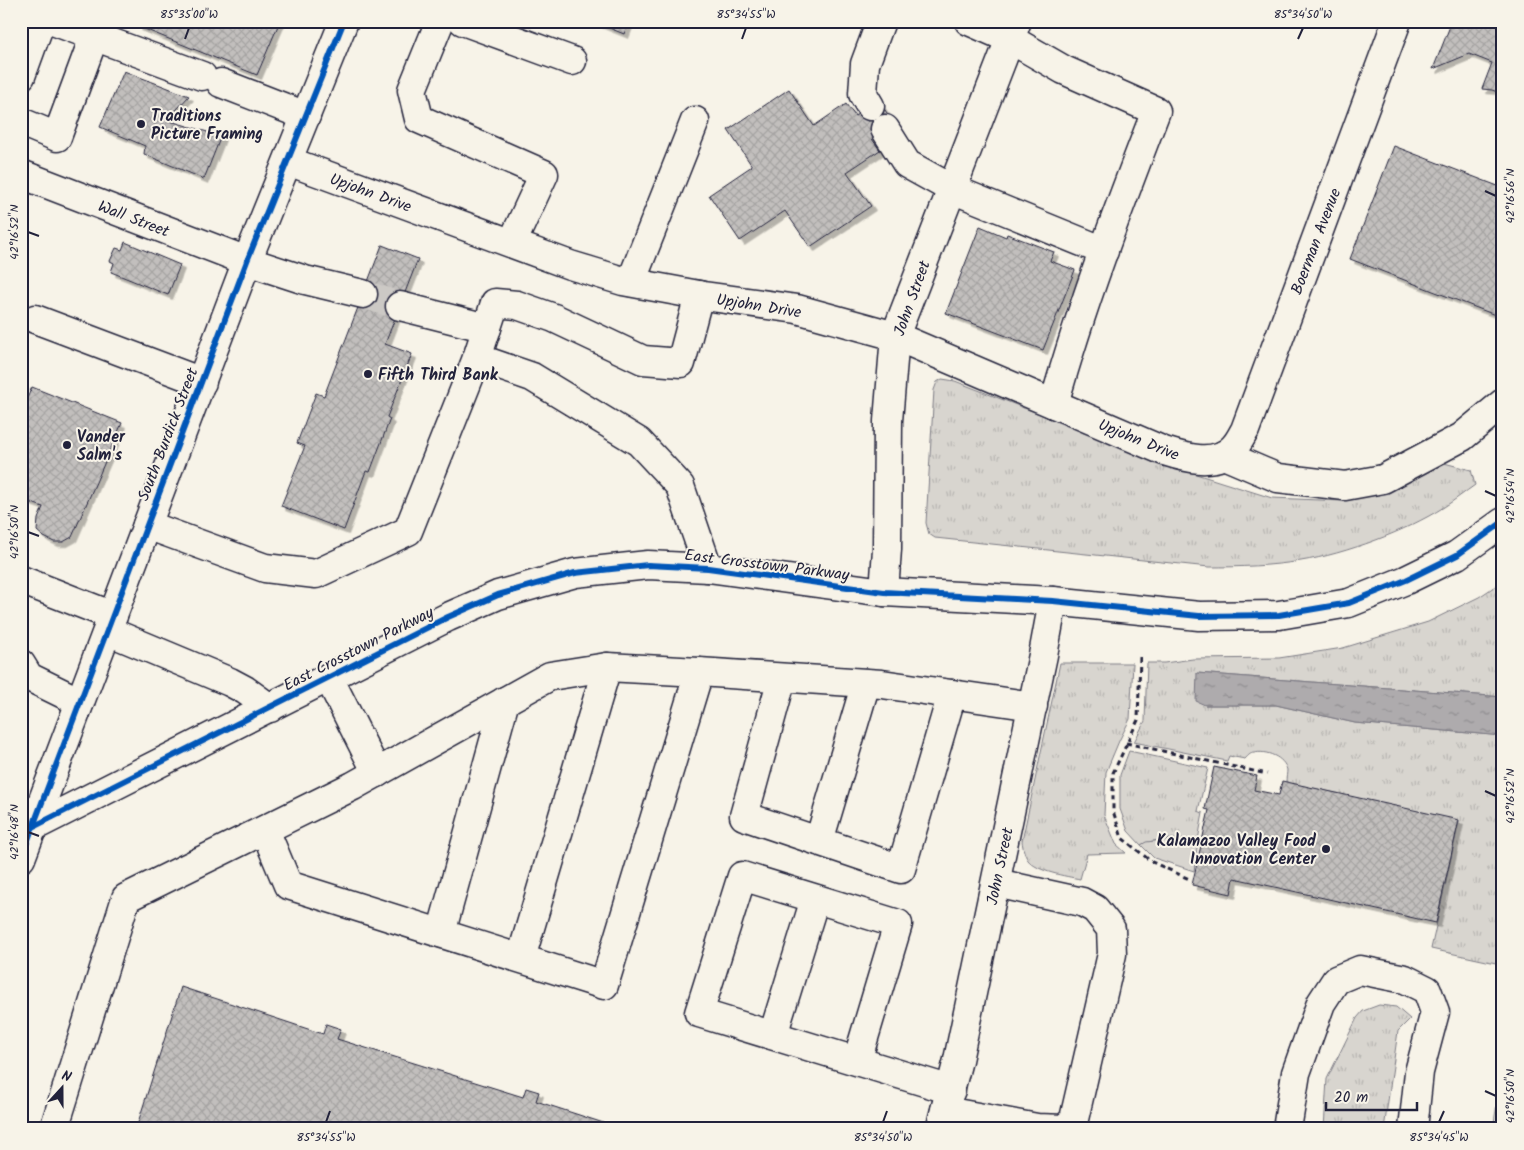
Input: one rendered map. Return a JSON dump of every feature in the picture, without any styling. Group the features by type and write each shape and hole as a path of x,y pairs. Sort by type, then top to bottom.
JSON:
{"street":[{"path":"21,76 41,21"},
{"path":"53,21 306,116"},
{"name":"South Burdick Street","path":"21,858 25,827 80,702 248,261 344,21"},
{"path":"440,21 412,90 419,119 544,174 512,244"},
{"path":"463,21 572,61"},
{"path":"870,106 863,94 865,64 881,21"},
{"path":"969,21 1013,30 1064,70 1156,111 1104,251 1067,358 1054,404"},
{"name":"Boerman Avenue","path":"1224,455 1235,446 1245,430 1397,21"},
{"name":"John Street","path":"884,592 887,549 888,421 895,336 1013,30"},
{"path":"21,122 57,137 94,37"},
{"path":"631,282 694,121"},
{"path":"885,129 907,164 952,189 1104,251"},
{"name":"Upjohn Drive","path":"288,161 570,265 631,282 699,295 796,309 895,336 1164,450 1186,457 1214,459 1224,455"},
{"name":"Wall Street","path":"21,174 248,261 305,280 363,294"},
{"path":"147,525 266,568 316,574 408,531 477,358 495,303 517,305 554,318 643,360 681,363 699,295"},
{"path":"400,306 487,328"},
{"path":"35,319 202,382"},
{"path":"477,358 532,377 639,442 680,486 708,568"},
{"path":"1224,455 1278,478 1345,486 1383,479 1462,437 1503,403"},
{"name":"East Crosstown Parkway","path":"25,827 270,708 448,617 498,595 575,573 648,565 708,568 884,592 1053,601 1199,616 1279,615 1349,602 1406,580 1457,555 1503,522"},
{"path":"21,580 230,682 270,708"},
{"name":"John Street","path":"945,1110 996,883 1053,601"},
{"path":"21,664 29,677 80,702"},
{"path":"54,1129 126,898 353,786 550,676 607,666 866,683 1033,706"},
{"path":"520,958 607,666"},
{"path":"265,830 288,885 604,985 699,672"},
{"path":"328,678 377,773"},
{"path":"782,678 744,816 901,869 952,694"},
{"path":"818,841 866,683"},
{"path":"441,933 505,701"},
{"path":"857,1061 898,924 742,876 699,1013 857,1061 945,1110 1037,1128 1065,1129 1074,1119 1112,954 1111,929 1095,909 1082,902 996,883"},
{"path":"773,1036 816,899"},
{"path":"1286,1129 1296,1073 1321,1003 1336,980 1360,970 1405,979 1427,990 1435,1012 1419,1072 1413,1129"}],"path":[{"path":"1140,657 1138,720 1112,773 1113,811 1122,838 1152,862 1189,879"},
{"path":"1126,743 1267,774"}],"green space":[{"path":"942,379 955,381 1180,469 1272,498 1343,501 1387,489 1444,463 1471,470 1475,485 1429,516 1394,533 1337,553 1278,564 1209,567 935,538 929,534 926,523 934,390 937,382"},
{"path":"1503,581 1503,697 1197,673 1205,705 1276,705 1355,723 1503,736 1503,931 1496,963 1431,949 1459,821 1286,782 1287,770 1285,765 1278,758 1269,754 1253,753 1245,759 1229,756 1227,761 1134,742 1145,721 1147,663 1193,659 1279,658 1343,648 1428,622 1479,597"},
{"path":"1060,663 1133,663 1130,719 1106,772 1104,815 1116,844 1126,853 1087,854 1080,879 1038,868 1028,860 1022,841"},
{"path":"1129,751 1208,768 1198,811 1203,813 1198,840 1161,840 1141,845 1128,831 1120,809 1120,775"},
{"path":"1172,839 1198,840 1194,871 1154,858 1141,845 1146,842"},
{"path":"1379,1005 1396,1007 1410,1019 1398,1031 1384,1129 1324,1129 1327,1079 1357,1018 1363,1011"},
{"path":"1503,1076 1503,1129 1493,1129 1500,1084"}],"water":[{"path":"1197,673 1503,697 1503,736 1355,723 1276,705 1205,705 1196,701"}],"building":[{"path":"139,21 280,21 257,75 137,26"},
{"path":"592,21 629,21 624,34"},
{"path":"1452,21 1503,21 1503,94 1482,89 1492,63 1469,54 1433,69"},
{"name":"Traditions Picture Framing","path":"124,71 189,96 167,120 221,136 204,179 144,154 145,146 100,127"},
{"path":"789,89 814,126 846,104 855,116 878,100 894,123 872,139 880,150 847,172 871,206 810,247 785,211 740,241 709,195 752,166 728,130"},
{"path":"1394,146 1503,188 1503,318 1350,259"},
{"path":"980,226 1006,237 1007,234 1054,252 1050,261 1075,270 1043,350 946,313"},
{"path":"125,242 180,265 168,295 111,272 114,263 110,261 116,248 122,250"},
{"name":"Fifth Third Bank","path":"382,245 418,259 385,344 412,354 387,417 390,419 370,472 366,471 344,530 281,506 305,446 297,443 316,393 324,396"},
{"name":"Vander Salm's","path":"32,387 122,423 72,537 63,542 54,542 37,531 38,519 43,507 21,499 21,412"},
{"name":"Kalamazoo Valley Food Innovation Center","path":"1214,767 1257,776 1254,790 1279,795 1282,781 1459,820 1436,923 1234,878 1231,894 1192,885 1209,810 1205,809"},
{"path":"181,987 323,1034 326,1024 341,1029 337,1039 523,1097 526,1088 539,1092 536,1101 622,1129 136,1129"}],"tunnel":[{"path":"363,294 400,306"}],"cycle path":[{"path":"21,858 247,261 344,21"},
{"path":"21,833 448,617 498,595 575,573 648,565 708,568 884,592 1053,601 1199,616 1279,615 1349,603 1406,580 1457,555 1503,522"}],"place":[{"name":"Traditions Picture Framing","path":"141,124"},
{"name":"Fifth Third Bank","path":"368,374"},
{"name":"Vander Salm's","path":"67,445"},
{"name":"Kalamazoo Valley Food Innovation Center","path":"1326,849"}]}
